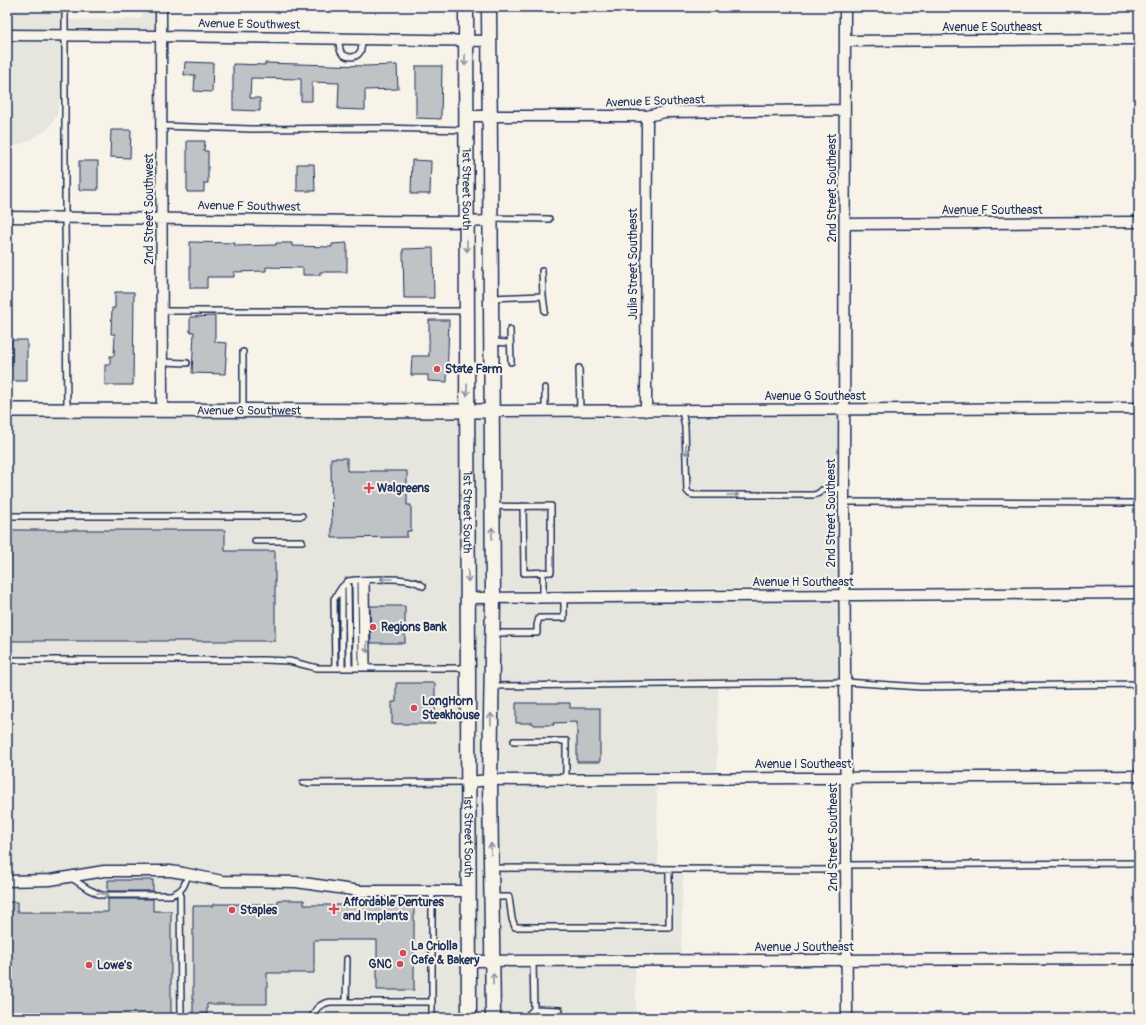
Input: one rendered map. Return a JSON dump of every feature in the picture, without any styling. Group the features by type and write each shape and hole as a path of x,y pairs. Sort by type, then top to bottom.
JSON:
{"main road":[{"name":"1st Street South","path":"466,7 466,411 470,1018"},
{"name":"1st Street South","path":"490,7 493,597 490,780 493,1018"}],"street":[{"name":"2nd Street Southwest","path":"161,7 162,410"},
{"name":"2nd Street Southeast","path":"845,7 844,502 847,1018"},
{"name":"Avenue E Southwest","path":"7,35 490,41"},
{"name":"Avenue E Southeast","path":"845,41 1139,39"},
{"name":"Avenue E Southeast","path":"465,116 647,116 666,112 845,110"},
{"name":"Julia Street Southeast","path":"646,411 647,116"},
{"name":"Avenue F Southwest","path":"7,217 466,222 490,220"},
{"name":"Avenue F Southeast","path":"845,224 1139,222"},
{"name":"Avenue G Southeast","path":"491,411 1139,408"},
{"name":"Avenue G Southwest","path":"7,410 491,411"},
{"name":"Avenue H Southeast","path":"468,598 543,596 1139,593"},
{"name":"Avenue I Southeast","path":"468,782 490,780 566,779 1139,776"},
{"path":"7,881 50,880 104,871 170,871 222,881 296,882 360,891 469,891"},
{"name":"Avenue J Southeast","path":"469,961 1139,959"}],"lane":[{"path":"65,7 67,410"},
{"path":"339,39 341,51 344,55 350,57 357,56 361,52 362,39"},
{"path":"161,126 251,129 379,128 466,130"},
{"path":"490,220 549,219"},
{"path":"542,271 545,311"},
{"path":"491,298 543,296"},
{"path":"162,311 467,311"},
{"path":"510,330 511,362"},
{"path":"491,342 510,342"},
{"path":"243,352 243,411"},
{"path":"162,362 187,362"},
{"path":"579,368 580,411"},
{"path":"545,388 545,411"},
{"path":"682,410 685,427 687,491 694,496 814,495 822,490 844,488"},
{"path":"844,502 1139,502"},
{"path":"492,506 523,506 552,506 552,572 524,573 523,506"},
{"path":"7,516 302,516"},
{"path":"255,541 302,541"},
{"path":"543,572 543,596"},
{"path":"355,580 362,668"},
{"path":"362,668 364,580"},
{"path":"335,668 334,599 348,581 409,580 423,586"},
{"path":"348,581 349,668"},
{"path":"342,587 342,668"},
{"path":"492,633 537,633 539,618 564,618 564,596"},
{"path":"7,660 265,660 289,661 317,668 468,668"},
{"path":"492,686 845,682 921,687 1139,684"},
{"path":"514,741 566,741 566,779"},
{"path":"303,783 468,782"},
{"path":"492,868 836,870 846,865 1139,863"},
{"path":"492,897 509,897 512,919 515,927 669,927 669,869"},
{"path":"69,877 101,895 171,895 180,891 184,887 188,874"},
{"path":"180,891 181,1018"},
{"path":"432,891 432,1018"},
{"path":"346,1002 347,959"},
{"path":"525,1018 534,1009 533,961"},
{"path":"312,1018 314,1012 321,1005 330,1002 432,1002"},
{"path":"534,1009 560,1010"}],"shaded area":[{"path":"7,7 64,7 66,19 69,20 140,19 142,16 143,7 155,7 155,29 7,28"},
{"path":"7,42 68,42 57,115 48,129 26,142 7,148"},
{"path":"7,410 491,411 481,780 490,1018 7,1018"},
{"path":"722,416 838,416 838,587 499,590 497,418 652,418"},
{"path":"838,601 839,687 718,686 717,771 497,773 499,604"},
{"path":"657,786 658,872 683,873 681,953 499,954 497,787"},
{"path":"635,967 636,1018 499,1018 499,968"}],"building":[{"path":"185,62 213,63 212,92 194,91 195,75 184,75"},
{"path":"265,63 365,66 397,65 398,89 365,90 365,110 338,109 339,83 312,82 312,101 301,101 301,79 251,78 250,98 260,98 260,111 233,110 233,64 265,65"},
{"path":"416,66 442,66 441,119 416,118"},
{"path":"111,130 131,130 130,158 110,157"},
{"path":"187,141 205,141 204,151 208,151 208,183 204,183 204,192 187,192"},
{"path":"412,160 431,161 430,194 411,194"},
{"path":"79,161 98,161 98,190 79,190"},
{"path":"297,164 314,164 315,191 297,191"},
{"path":"190,242 235,243 235,246 292,243 292,246 332,247 332,244 347,243 347,272 320,272 320,275 303,275 303,268 266,267 266,271 234,272 234,277 207,277 207,288 190,288"},
{"path":"433,248 434,298 404,298 403,249"},
{"path":"115,292 134,292 133,385 105,385 105,365 110,365 110,356 114,356 115,334 111,334 112,308 115,308"},
{"path":"215,316 215,342 227,343 225,374 192,373 194,332 190,332 190,317"},
{"path":"429,320 449,320 447,382 428,381 428,375 411,375 412,356 429,356"},
{"path":"12,340 27,340 27,381 7,381 7,365 12,365"},
{"name":"Walgreens","path":"331,458 347,458 347,471 407,471 407,505 411,505 411,531 407,531 407,537 332,538"},
{"path":"7,530 225,530 225,551 275,551 275,641 7,641"},
{"name":"Regions Bank","path":"370,606 405,606 405,643 371,643"},
{"name":"LongHorn Steakhouse","path":"396,683 435,683 435,724 392,724 392,702 396,702"},
{"path":"516,703 570,703 570,708 600,708 600,762 577,762 577,722 553,723 554,725 516,723"},
{"path":"108,880 153,880 153,891 108,891"},
{"name":"Lowe's","path":"108,899 153,899 153,911 171,911 171,1018 7,1018 7,902 17,902 17,912 108,912"},
{"path":"278,900 304,900 304,905 414,905 414,990 377,990 377,940 314,940 314,973 267,973 267,1004 207,1004 207,1014 193,1014 193,906 213,906 213,904 278,904"}],"place":[{"name":"State Farm","path":"437,369"},
{"name":"Walgreens","path":"369,488"},
{"name":"Regions Bank","path":"373,627"},
{"name":"LongHorn Steakhouse","path":"414,708"},
{"name":"Affordable Dentures and Implants","path":"334,909"},
{"name":"Staples","path":"232,910"},
{"name":"La Criolla Cafe & Bakery","path":"403,953"},
{"name":"GNC","path":"400,964"},
{"name":"Lowe's","path":"89,965"}]}
